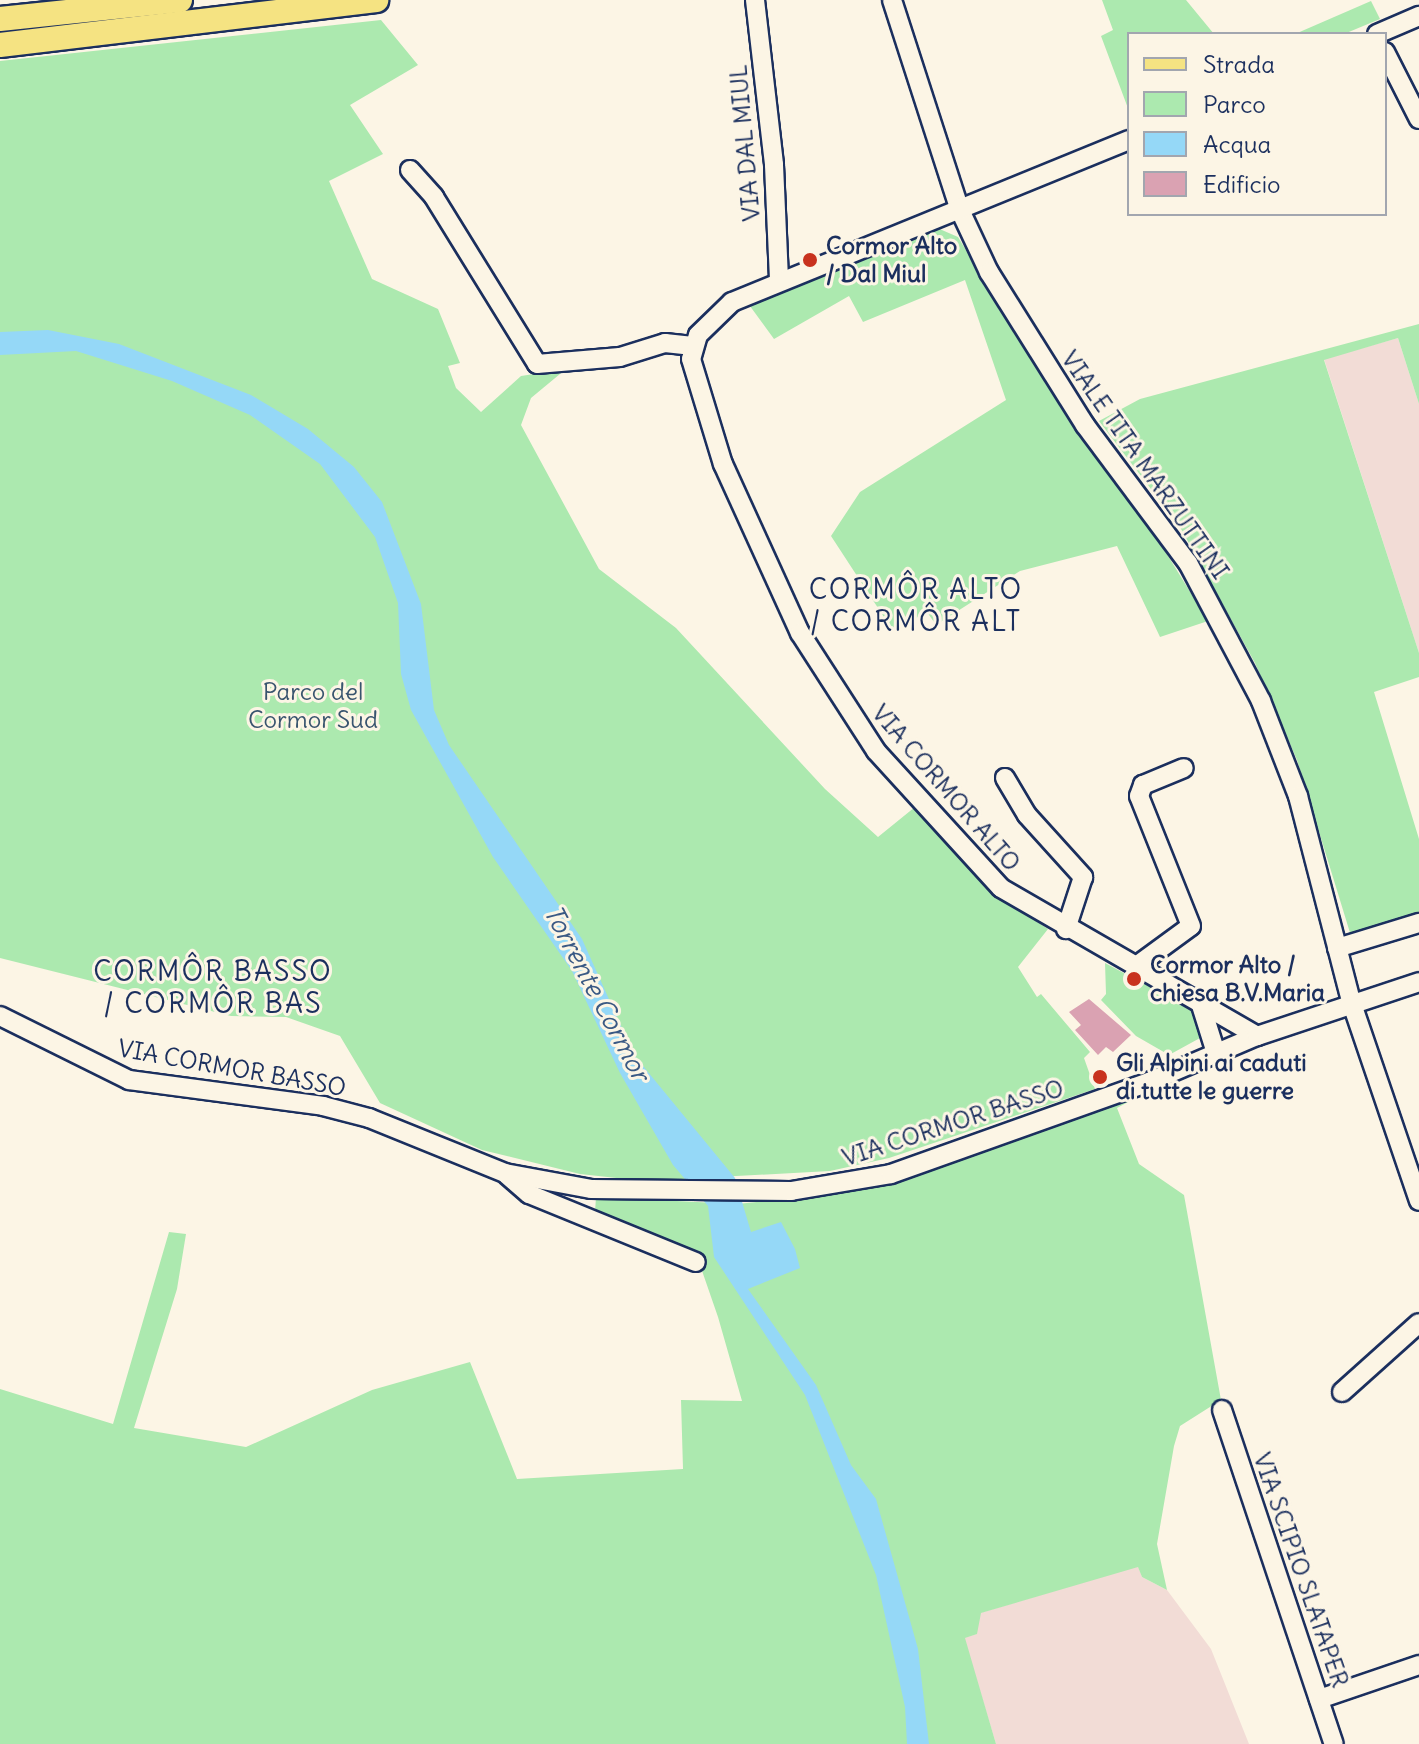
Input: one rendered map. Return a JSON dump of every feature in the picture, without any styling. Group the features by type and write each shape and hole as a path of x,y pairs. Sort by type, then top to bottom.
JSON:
{"main road":[{"path":"0,19 180,0"},
{"path":"0,45 376,0"}],"street":[{"name":"VIA DAL MIUL","path":"755,0 774,165 779,281"},
{"name":"VIALE TITA MARZUTTINI","path":"895,3 959,208 1030,342 1188,563 1238,650 1298,796 1351,1001 1419,1201"},
{"path":"1382,32 1419,16"},
{"path":"1387,56 1419,119"},
{"path":"410,170 434,197 537,364 620,357 665,343 693,346 720,310 779,281 1127,141"},
{"name":"VIA CORMOR ALTO","path":"693,346 697,387 723,464 800,633 857,726 989,876 1066,929 1257,1036"},
{"path":"1135,967 1191,926 1139,796 1143,785 1184,768"},
{"name":"VIA CORMOR ALTO","path":"1005,778 1035,825 1083,877 1066,929"},
{"path":"1337,948 1419,923"},
{"path":"1200,1002 1216,1053 1351,1001 1419,982"},
{"name":"VIA CORMOR BASSO","path":"0,1016 129,1080 323,1106 369,1118 505,1173 639,1192 791,1191 891,1174 1216,1053"},
{"name":"VIA CORMOR BASSO","path":"505,1173 529,1194 696,1262"},
{"path":"1342,1392 1419,1323"},
{"name":"VIA SCIPIO SLATAPER","path":"1222,1410 1334,1744"},
{"path":"1319,1699 1419,1665"}],"shaded area":[{"path":"1398,338 1419,404 1419,653 1324,359"},
{"path":"1138,1566 1142,1577 1167,1590 1211,1649 1249,1744 996,1744 964,1638 976,1634 980,1613"}],"green space":[{"path":"1102,0 1186,0 1212,32 1127,32 1127,106 1101,36 1113,30"},
{"path":"1371,1 1380,19 1349,32 1300,32"},
{"name":"Parco del Cormor Sud","path":"381,20 418,65 350,105 383,154 329,181 372,279 438,309 460,363 448,366 456,388 481,412 521,376 566,369 531,398 521,425 599,569 676,628 825,789 878,837 915,807 996,895 1048,929 1018,967 1037,997 1041,994 1090,1052 1084,1058 1095,1089 889,1158 830,1171 644,1181 580,1174 482,1150 380,1103 340,1036 286,1017 231,1016 0,958 0,61"},
{"path":"935,227 958,237 1069,421 1157,538 1208,621 1160,637 1117,546 1020,571 936,625 927,612 893,631 831,536 860,492 1006,400 965,280 863,322 849,296 774,339 747,302"},
{"path":"1419,324 1419,404 1398,338 1324,360 1419,653 1419,677 1374,692 1419,839 1419,919 1351,936 1297,760 1255,663 1180,527 1099,421 1140,399"},
{"path":"1105,963 1193,1010 1200,1038 1169,1055 1136,1036 1101,1000 1106,994"},
{"path":"1154,1088 1117,1108 1139,1164 1184,1195 1221,1400 1180,1426 1174,1446 1157,1544 1167,1590 1142,1577 1138,1567 981,1613 977,1634 965,1638 996,1744 0,1744 0,1389 113,1424 169,1232 186,1234 177,1289 134,1428 246,1447 372,1390 470,1362 517,1479 683,1469 681,1400 742,1401 718,1317 700,1265 595,1212 596,1197 737,1204 845,1193"}],"water":[{"name":"Torrente Cormor","path":"48,330 119,344 251,395 308,429 354,467 382,502 421,604 434,710 449,745 582,939 634,1055 735,1178 751,1232 781,1222 795,1249 800,1268 748,1289 816,1385 851,1465 876,1499 918,1649 929,1744 907,1744 905,1707 876,1575 805,1395 714,1257 708,1206 673,1165 620,1073 572,971 493,857 411,710 401,674 398,603 375,537 320,464 250,415 172,381 76,351 0,355 0,332"}],"building":[{"path":"1089,999 1131,1035 1113,1052 1106,1047 1098,1055 1075,1030 1081,1025 1069,1012"}],"place":[{"name":"Cormor Alto / Dal Miul","path":"810,260"},
{"name":"Cormor Alto / chiesa B.V.Maria","path":"1134,979"},
{"name":"Gli Alpini ai caduti di tutte le guerre","path":"1100,1077"}],"district":[{"name":"CORMÔR ALTO / CORMÔR ALT","path":"916,605"},
{"name":"CORMÔR BASSO / CORMÔR BAS","path":"213,987"}]}
